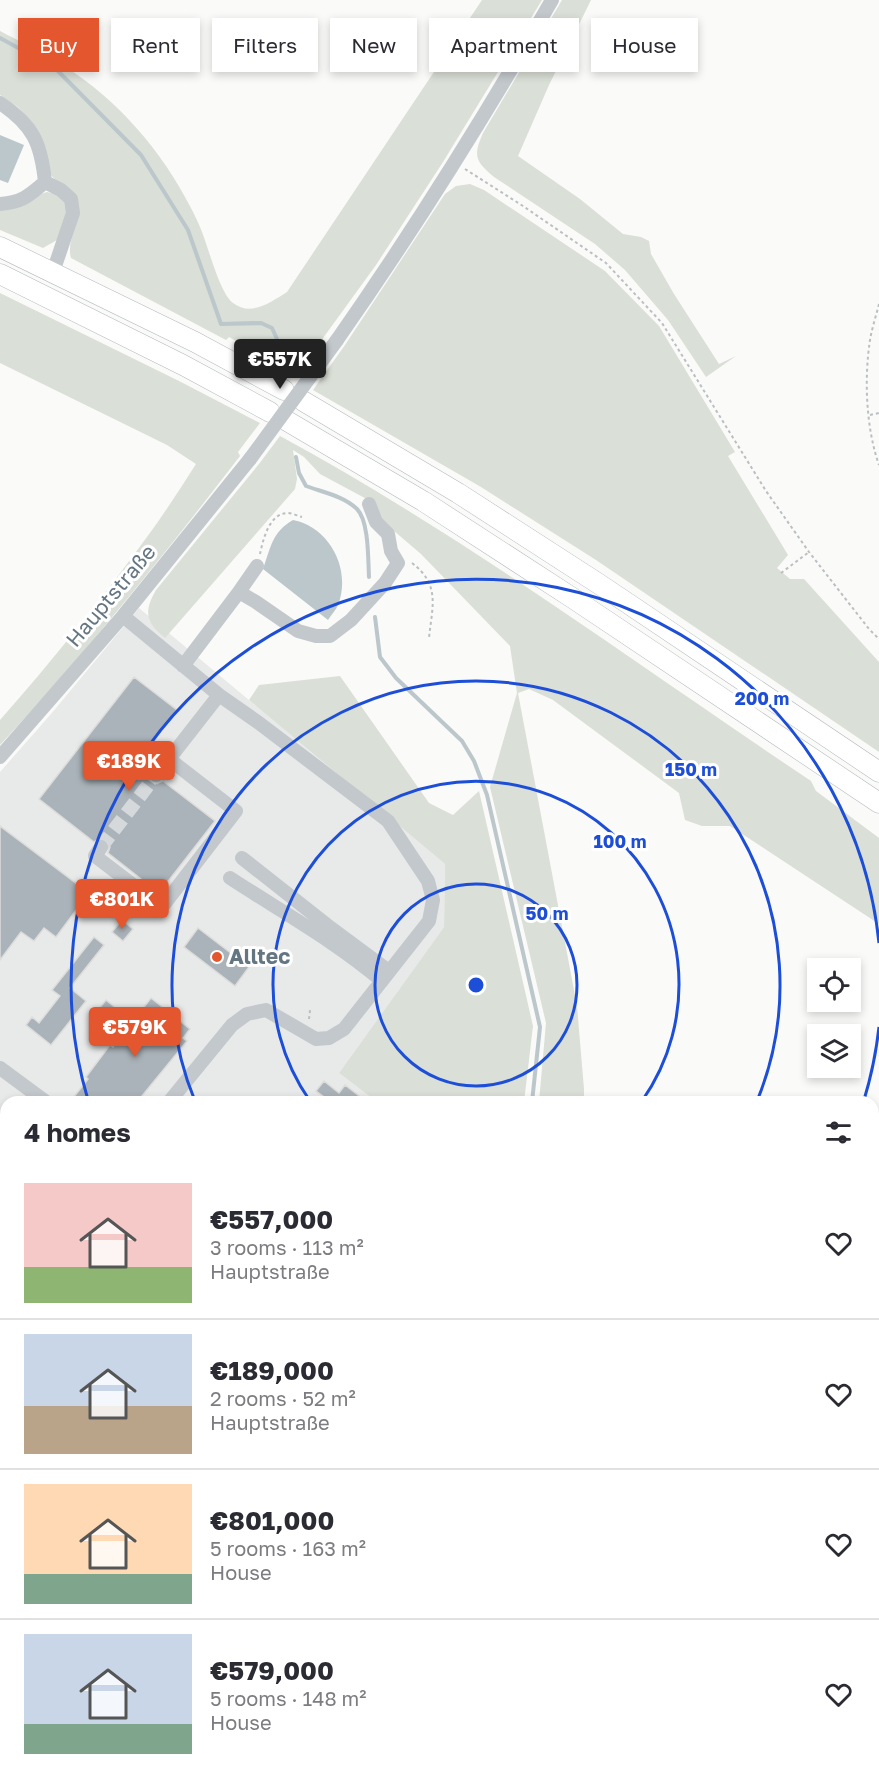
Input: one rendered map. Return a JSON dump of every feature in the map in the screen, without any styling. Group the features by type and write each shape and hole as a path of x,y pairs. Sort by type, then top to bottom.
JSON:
{"highway":[{"path":"0,247 195,342 284,390"},
{"path":"0,274 183,364 270,412"},
{"path":"303,401 488,512 879,772"},
{"path":"287,422 423,501 492,545 879,802"}],"street":[{"name":"Hauptstraße","path":"0,757 123,616 250,459 337,340 373,289 454,163 552,0"},
{"path":"0,103 18,115 35,138 43,158 45,182"},
{"path":"0,204 16,202 30,195 45,182"},
{"path":"45,182 61,190 71,199 73,213 53,272"},
{"path":"239,592 298,631 316,636 330,636 351,620 385,583 398,563 391,551 388,534 375,522 369,504"},
{"path":"183,666 257,566"},
{"path":"123,616 219,695 388,821 428,881 433,900 429,921 344,1029 329,1038 316,1039 266,1010 247,1014 231,1024 174,1096"},
{"path":"156,775 219,695"},
{"path":"101,847 95,856 162,908 237,811 169,759"},
{"path":"242,858 327,925 385,976"},
{"path":"231,878 325,937 364,965 385,976"},
{"path":"0,1068 38,1096"}],"path":[{"path":"454,163 532,212 606,263 663,323 748,463 809,552 879,639"},
{"path":"879,304 870,339 866,386 874,451 879,465"},
{"path":"870,415 879,413"},
{"path":"257,566 270,524 282,514 288,513 302,517"},
{"path":"782,573 809,552"},
{"path":"398,563 412,563 422,570 430,582 433,594 429,638"}],"shaded area":[{"path":"482,0 542,0 531,18 470,18"},
{"path":"562,0 591,0 579,24 579,18 551,18"},
{"path":"0,31 18,41 18,72 72,72 103,95 137,128 167,167 191,208 200,226 219,281 233,303 247,309 254,308 268,304 287,292 434,72 498,72 376,265 297,374 229,337 226,340 71,258 71,242 79,212 78,205 70,191 50,174 31,121 18,107 0,95"},
{"path":"519,72 555,72 518,156 580,199 623,234 649,241 651,254 719,364 736,356 706,377 668,320 625,270 595,244 494,177 483,167 477,153 483,133"},
{"path":"0,135 24,145 8,183 0,180"},
{"path":"470,184 484,190 605,271 659,326 735,452 728,456 788,555 777,568 790,579 804,579 879,662 879,752 596,560 481,487 313,390 445,194 456,186"},
{"path":"47,192 56,194 68,203 57,240 43,248 0,230 0,208"},
{"path":"0,293 260,423 238,452 240,456 153,567 63,675 0,745 0,720 112,584 160,519 196,464 167,445 0,363"},
{"path":"280,436 349,475 550,602 811,781 816,791 879,838 879,924 730,826 702,826 685,820 679,793 553,700 529,689 518,693 577,1006 584,1089 584,1096 540,1096 546,1023 490,787 517,693 510,646 421,554 380,519 376,504 320,474 304,457 293,450 297,479 295,489 165,638 150,621 148,610 156,590"},
{"path":"293,520 306,524 327,540 339,564 342,591 337,607 328,620 263,569 276,535"},
{"path":"139,608 445,864 444,927 339,1073 369,1096 0,1096 0,772"},
{"path":"340,676 429,803 453,815 479,791 533,1026 525,1096 369,1096 339,1073 444,927 445,864 249,700 259,685"}],"building":[{"path":"134,677 177,710 138,761 149,769 148,779 155,784 163,781 215,821 159,893 108,853 110,847 106,840 101,838 94,842 39,799"},
{"path":"0,826 89,893 56,937 44,928 34,941 21,932 0,960"},
{"path":"122,920 133,929 123,941 112,932"},
{"name":"Alltec","path":"198,928 249,967 235,986 184,947"},
{"path":"94,937 104,945 70,988 86,1001 51,1045 26,1025 32,1017 39,1023 60,996 52,990"},
{"path":"151,998 190,1029 183,1038 187,1041 142,1096 75,1096 110,1045 113,1047"},
{"path":"106,1000 117,1009 105,1024 94,1015"},
{"path":"324,1081 339,1093 345,1085 359,1096 323,1096 316,1091"}],"waterway":[{"path":"0,38 55,68 141,155 188,230 221,324 261,323 272,328 277,339 280,360"},
{"path":"296,457 299,473 306,486 346,501 361,515 367,541 369,577"},
{"path":"375,617 380,657 396,678 462,741 474,761 487,795 540,1027 533,1096"}],"tunnel":[{"path":"101,847 156,775"}],"place":[{"name":"Alltec","path":"217,957"}]}
